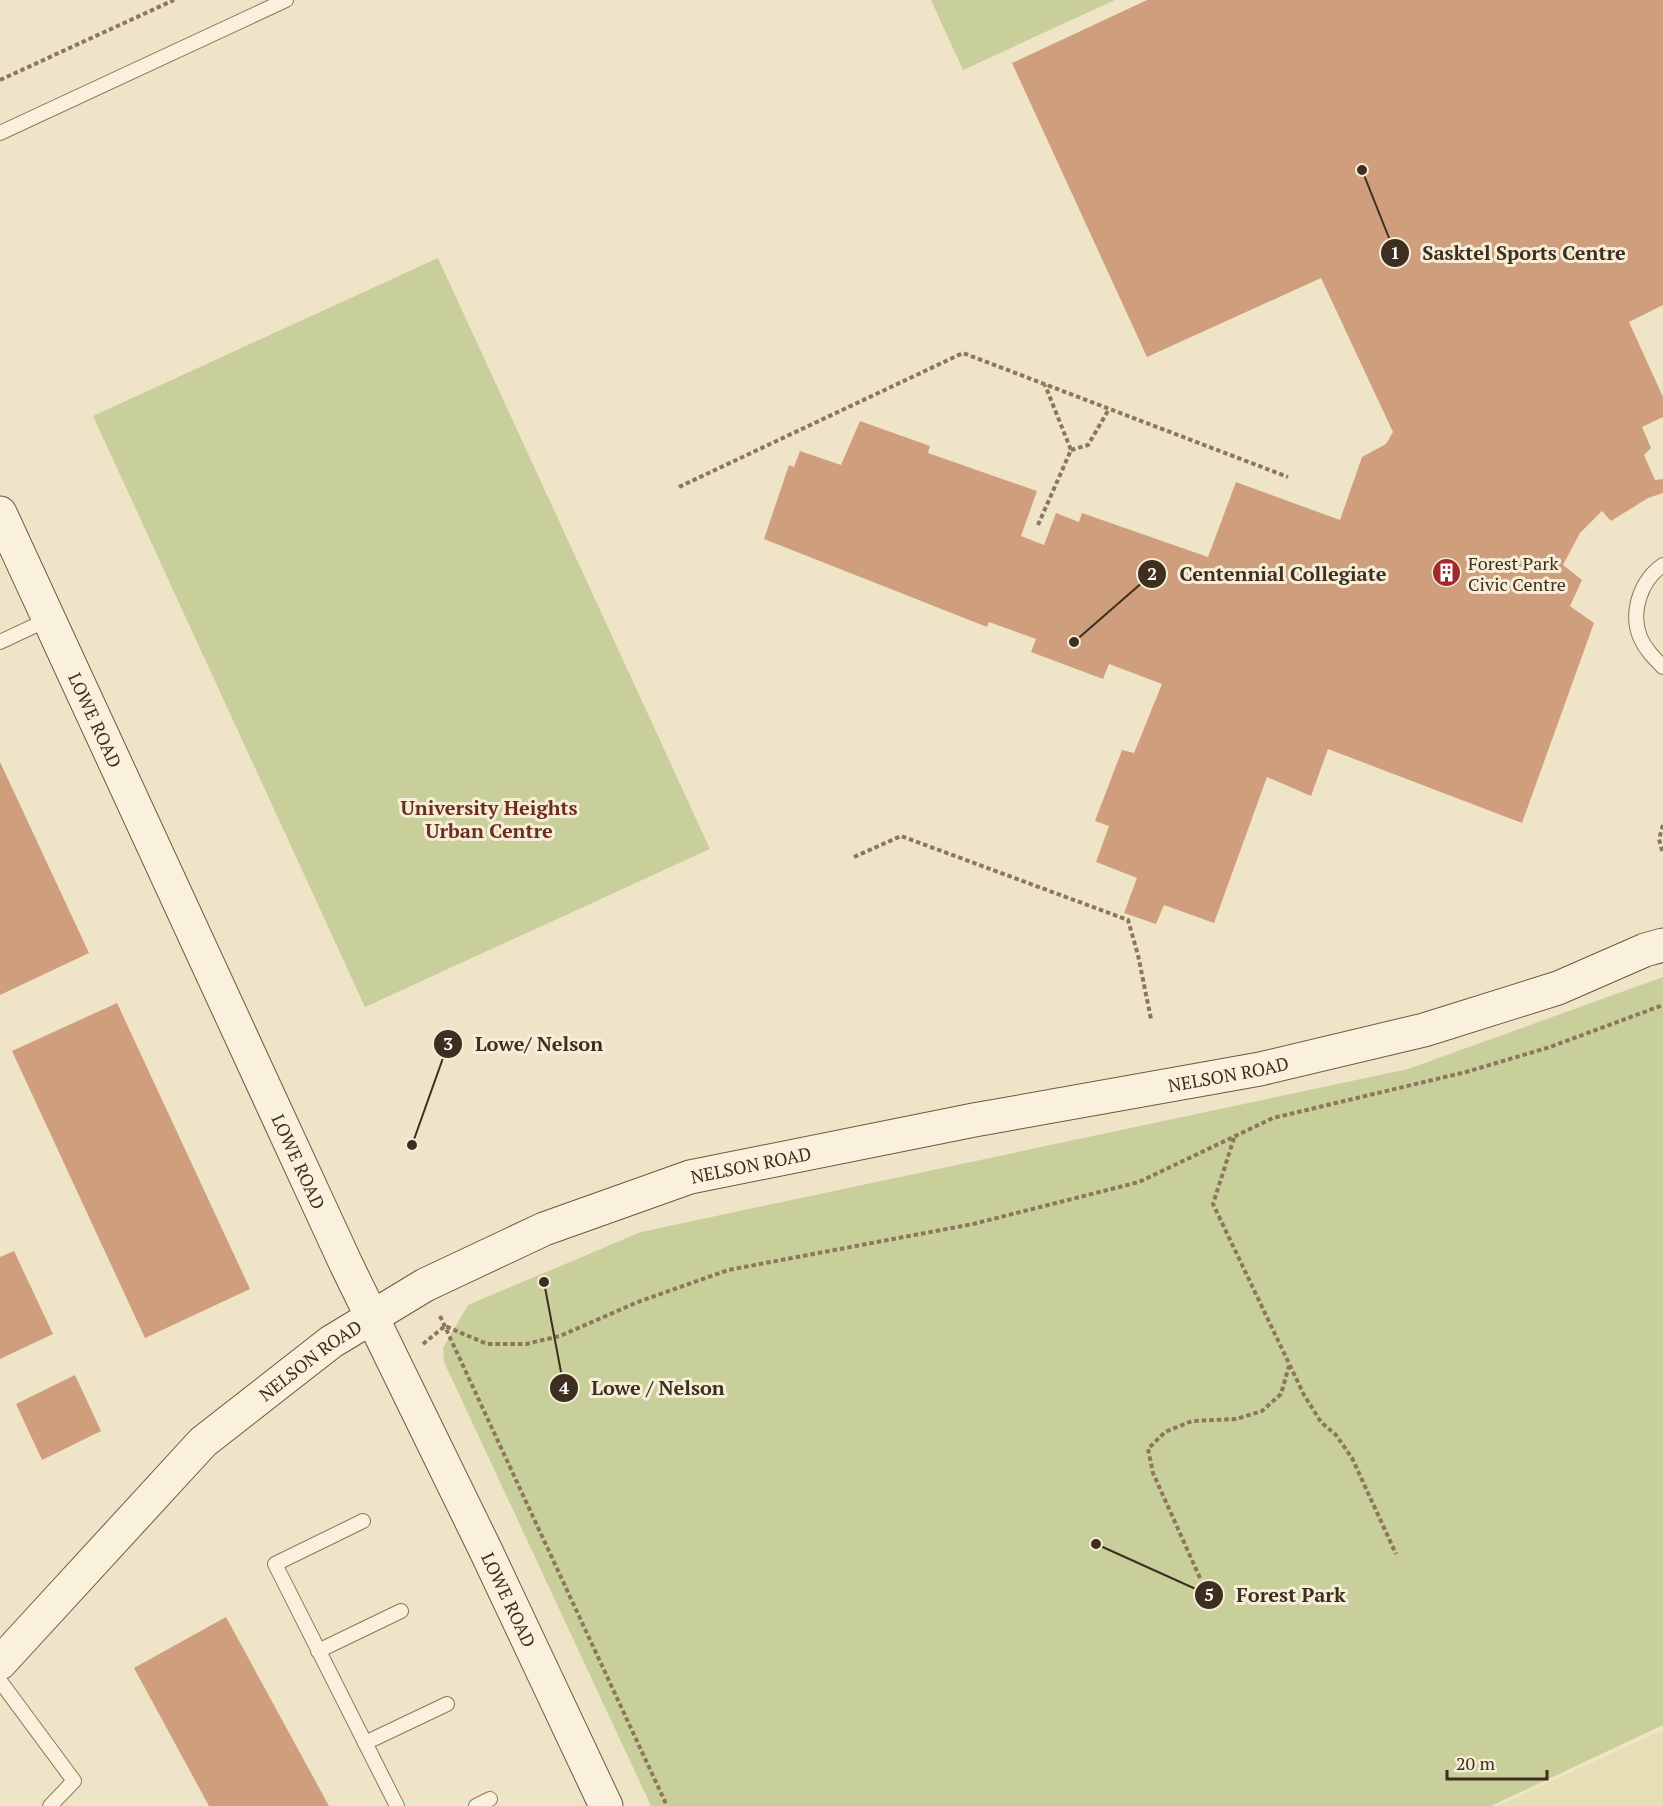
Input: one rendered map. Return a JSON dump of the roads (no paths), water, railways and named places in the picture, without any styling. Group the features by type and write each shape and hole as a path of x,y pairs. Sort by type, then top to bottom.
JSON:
{"street":[{"name":"LOWE ROAD","path":"0,513 372,1318 486,1551 606,1806"},
{"name":"NELSON ROAD","path":"0,1663 203,1442 331,1342 425,1285 544,1229 690,1177 974,1120 1282,1064 1436,1026 1558,988 1657,941"}],"lane":[{"path":"0,133 286,0"},
{"path":"1663,565 1647,581 1638,598 1636,617 1640,636 1649,653 1663,667"},
{"path":"0,642 49,619"},
{"path":"363,1521 275,1564 396,1806"},
{"path":"318,1651 400,1611"},
{"path":"0,1681 74,1781 50,1806"},
{"path":"365,1743 447,1704"},
{"path":"476,1806 490,1799"}],"place":[{"name":"Sasktel Sports Centre","path":"1362,170"},
{"name":"Forest Park Civic Centre","path":"1447,573"},
{"name":"Centennial Collegiate","path":"1074,642"},
{"name":"Lowe/ Nelson","path":"412,1145"},
{"name":"Lowe / Nelson","path":"544,1282"},
{"name":"Forest Park","path":"1096,1544"}],"district":[{"name":"University Heights Urban Centre","path":"489,818"}]}
